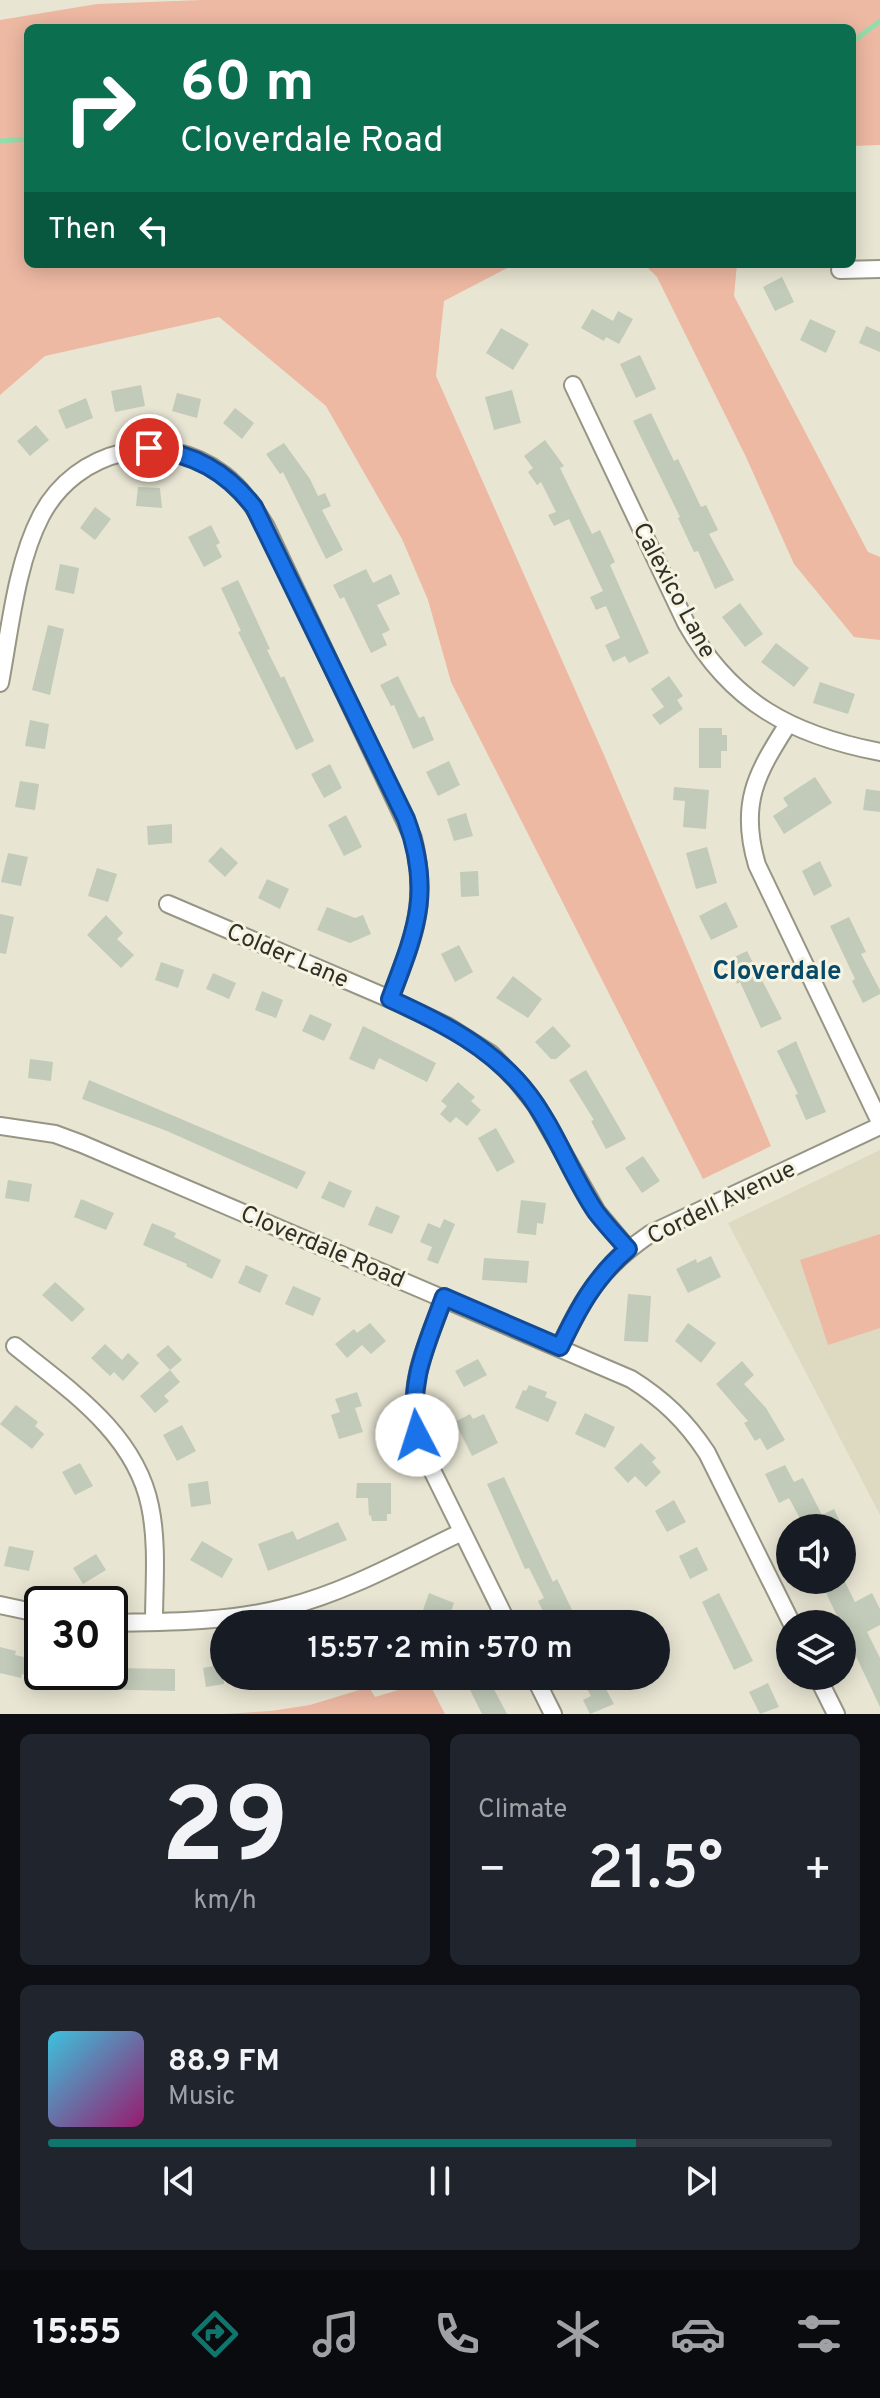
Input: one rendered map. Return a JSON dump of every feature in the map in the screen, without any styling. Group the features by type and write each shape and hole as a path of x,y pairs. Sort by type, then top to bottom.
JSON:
{"street":[{"path":"840,270 880,269"},
{"name":"Calexico Lane","path":"573,385 700,648 737,690 760,708 788,724 829,739 880,752"},
{"path":"0,683 27,548 49,503 73,476 110,455 149,448 188,456 223,474 247,498 266,527 413,838 419,863 419,914 415,934 390,999"},
{"path":"788,724 755,780 750,800 750,841 757,865 879,1128"},
{"name":"Colder Lane","path":"168,904 390,999 473,1041 491,1054 517,1081 544,1117 597,1212 628,1249"},
{"name":"Cloverdale Road","path":"0,1126 55,1134 82,1144 631,1379 666,1402 692,1430 707,1453 785,1610"},
{"name":"Cordell Avenue","path":"560,1347 595,1282 628,1249 650,1234 879,1128"},
{"path":"444,1297 416,1376 413,1412 423,1452 501,1610"},
{"path":"15,1346 112,1429 130,1454 150,1505 154,1622"},
{"path":"128,1623 237,1617 287,1607 355,1583 462,1532"},
{"path":"0,1605 24,1610"},
{"path":"541,1690 553,1714"},
{"path":"824,1690 836,1714"}],"shaded area":[{"path":"202,0 880,0 880,145 856,146 856,24 24,24 24,268 507,268 444,301 436,376 604,755 771,1146 703,1179 451,682 428,600 402,539 326,406 219,317 45,356 0,395 0,20 97,4"},
{"path":"648,268 737,268 734,296 868,552 880,557 880,640 854,637 794,564 746,457 657,277"},
{"path":"880,1150 880,1515 728,1223"},
{"path":"880,1234 880,1328 828,1345 800,1260"},
{"path":"359,1690 371,1690 375,1697 398,1690 433,1690 445,1714 224,1714 310,1705"}],"building":[{"path":"782,277 794,302 775,311 763,287"},
{"path":"592,309 613,321 618,311 633,319 619,344 606,337 604,341 581,328"},
{"path":"810,319 836,331 826,353 800,340"},
{"path":"866,326 880,332 880,352 859,343"},
{"path":"501,328 529,344 513,370 486,353"},
{"path":"640,355 656,389 636,398 620,364"},
{"path":"141,385 145,406 115,412 111,391"},
{"path":"512,390 521,423 494,430 485,397"},
{"path":"177,393 201,399 197,418 172,411"},
{"path":"86,398 93,418 66,429 58,410"},
{"path":"235,408 254,423 242,439 223,423"},
{"path":"651,413 674,461 678,459 701,507 706,505 718,530 709,534 734,580 715,589 698,551 694,552 633,421"},
{"path":"36,425 49,440 30,456 17,441"},
{"path":"545,440 564,466 560,468 592,534 600,530 615,562 610,565 649,653 629,663 625,656 613,662 605,645 620,638 606,606 596,610 590,597 603,591 569,519 554,526 548,515 556,512 541,482 537,485 528,472 533,468 524,456"},
{"path":"284,443 310,479 318,496 325,493 331,506 322,510 343,550 326,559 283,472 280,474 266,454"},
{"path":"138,487 160,488 162,508 136,506"},
{"path":"95,507 111,519 95,540 80,528"},
{"path":"211,525 220,543 216,545 222,557 204,567 188,537"},
{"path":"60,564 79,568 74,594 55,590"},
{"path":"366,569 373,583 391,574 400,594 377,605 390,630 382,634 387,645 371,653 344,597 340,599 333,585"},
{"path":"238,580 270,649 267,650 281,678 284,676 314,741 296,750 238,632 241,631 221,588"},
{"path":"740,603 763,634 745,647 722,617"},
{"path":"48,625 64,629 50,695 32,690"},
{"path":"776,643 809,668 794,687 761,662"},
{"path":"398,676 419,718 424,716 434,740 413,749 394,705 391,706 380,685"},
{"path":"669,676 683,696 677,700 683,709 660,725 652,715 664,707 651,689"},
{"path":"820,682 855,694 848,714 813,703"},
{"path":"30,720 49,724 45,749 25,746"},
{"path":"699,728 722,728 722,735 727,735 727,751 721,751 721,768 699,768"},
{"path":"449,761 460,785 438,796 426,772"},
{"path":"330,764 342,788 324,798 311,774"},
{"path":"815,777 832,803 784,834 773,816 788,806 783,798"},
{"path":"20,781 39,784 35,810 15,807"},
{"path":"674,787 709,790 706,829 683,827 685,801 673,800"},
{"path":"866,789 880,791 880,812 863,810"},
{"path":"466,813 473,836 454,841 447,819"},
{"path":"346,815 362,847 344,856 328,825"},
{"path":"172,824 172,843 148,845 147,826"},
{"path":"221,847 238,863 225,877 208,861"},
{"path":"707,847 717,883 696,889 686,853"},
{"path":"8,853 28,857 21,886 1,882"},
{"path":"820,861 832,886 814,896 802,871"},
{"path":"97,868 117,874 108,902 88,896"},
{"path":"478,871 479,896 461,897 460,872"},
{"path":"267,879 289,889 280,909 258,898"},
{"path":"726,902 738,927 711,940 699,916"},
{"path":"327,907 355,918 363,915 371,934 350,943 317,930"},
{"path":"0,914 14,917 6,954 0,953"},
{"path":"106,915 123,933 117,939 134,955 121,968 87,935"},
{"path":"849,917 866,952 861,954 880,990 880,994 863,1003 830,926"},
{"path":"459,945 473,972 455,982 441,954"},
{"path":"747,951 782,1019 761,1028 740,982 737,984 726,961"},
{"path":"161,962 184,970 178,988 155,980"},
{"path":"213,973 236,983 229,999 206,989"},
{"path":"513,976 542,999 528,1018 496,998"},
{"path":"262,991 283,1000 276,1018 255,1010"},
{"path":"310,1014 332,1024 324,1041 302,1031"},
{"path":"363,1026 436,1063 427,1082 379,1058 374,1070 349,1059"},
{"path":"553,1026 571,1046 556,1059 551,1059 535,1042"},
{"path":"796,1041 826,1112 806,1120 795,1095 798,1094 777,1051"},
{"path":"30,1059 53,1062 51,1081 28,1078"},
{"path":"586,1070 626,1139 606,1149 591,1121 594,1120 569,1080"},
{"path":"89,1080 306,1172 297,1189 167,1131 82,1099"},
{"path":"458,1082 475,1097 471,1101 481,1110 467,1126 456,1117 450,1123 440,1114 447,1106 441,1101"},
{"path":"496,1128 515,1162 497,1172 478,1138"},
{"path":"643,1156 660,1181 642,1193 625,1168"},
{"path":"8,1180 32,1184 29,1202 5,1198"},
{"path":"329,1181 352,1191 344,1208 321,1198"},
{"path":"81,1199 114,1213 106,1230 74,1217"},
{"path":"521,1200 546,1203 543,1224 537,1223 536,1235 517,1233"},
{"path":"376,1206 400,1216 392,1234 368,1225"},
{"path":"444,1219 455,1224 438,1264 427,1260 432,1247 420,1242 428,1223 440,1228"},
{"path":"152,1223 176,1233 174,1237 221,1260 212,1279 187,1264 143,1245"},
{"path":"711,1256 721,1277 688,1293 676,1269 696,1259 697,1263"},
{"path":"484,1258 529,1261 527,1283 482,1280"},
{"path":"246,1265 268,1275 260,1293 238,1283"},
{"path":"55,1282 85,1309 72,1322 42,1295"},
{"path":"293,1286 321,1298 313,1316 285,1304"},
{"path":"628,1294 651,1296 648,1342 624,1341"},
{"path":"370,1323 386,1341 371,1354 362,1345 347,1358 335,1344 354,1329 357,1333"},
{"path":"688,1323 716,1343 701,1363 675,1341"},
{"path":"105,1344 122,1360 128,1353 139,1363 123,1381 114,1372 110,1376 91,1358"},
{"path":"168,1345 182,1360 170,1370 156,1355"},
{"path":"478,1359 487,1375 464,1387 455,1371"},
{"path":"742,1361 754,1375 744,1384 766,1408 785,1440 767,1450 760,1438 755,1441 744,1423 748,1421 716,1384"},
{"path":"170,1370 180,1382 164,1396 169,1401 155,1413 140,1396"},
{"path":"529,1385 547,1392 545,1397 557,1402 548,1422 515,1408 523,1390 526,1391"},
{"path":"357,1392 362,1406 355,1408 363,1432 339,1439 331,1415 340,1412 335,1399"},
{"path":"16,1405 38,1422 35,1426 44,1434 32,1449 0,1424"},
{"path":"585,1413 615,1427 605,1448 575,1434"},
{"path":"470,1414 473,1419 484,1414 498,1443 472,1456 455,1422"},
{"path":"182,1425 196,1451 177,1461 163,1435"},
{"path":"641,1443 656,1458 652,1462 661,1472 646,1487 635,1476 628,1483 614,1468"},
{"path":"80,1463 93,1486 75,1495 62,1472"},
{"path":"785,1465 794,1482 803,1478 821,1514 798,1514 789,1498 779,1503 765,1474"},
{"path":"504,1477 553,1582 557,1579 572,1610 542,1610 538,1601 544,1598 529,1568 525,1569 487,1484"},
{"path":"208,1481 211,1504 191,1507 188,1484"},
{"path":"357,1483 391,1483 391,1514 387,1514 387,1521 372,1521 368,1498 356,1498"},
{"path":"674,1500 686,1522 667,1532 655,1511"},
{"path":"338,1522 347,1540 268,1571 258,1544 293,1531 297,1540"},
{"path":"202,1541 233,1559 222,1578 190,1560"},
{"path":"9,1546 34,1551 29,1571 4,1566"},
{"path":"697,1547 708,1570 690,1579 679,1556"},
{"path":"96,1554 106,1570 83,1584 73,1568"},
{"path":"429,1593 454,1603 451,1610 423,1610"},
{"path":"719,1593 753,1661 734,1670 702,1602"},
{"path":"872,1593 880,1609 880,1625 867,1632 880,1658 880,1707 856,1656 856,1610 834,1610 827,1594 851,1594 855,1602"},
{"path":"0,1647 16,1651 15,1655 24,1657 24,1674 21,1678 0,1673"},
{"path":"210,1667 210,1686 206,1687 203,1668"},
{"path":"128,1668 175,1669 175,1691 128,1690"},
{"path":"768,1683 779,1707 760,1714 749,1692"},
{"path":"470,1690 494,1690 507,1714 482,1714"},
{"path":"588,1690 606,1690 614,1704 590,1714 583,1700 591,1696"}],"waterway":[{"path":"856,39 880,21"},
{"path":"0,141 24,139"}],"district":[{"name":"Cloverdale","path":"777,970"}],"route":[{"path":"149,448 171,451 208,465 240,489 254,507 406,819 419,863 419,914 415,934 390,999 473,1041 491,1054 517,1081 544,1117 597,1212 628,1249 595,1282 560,1347 444,1297 416,1376 413,1412 417,1435"}]}
